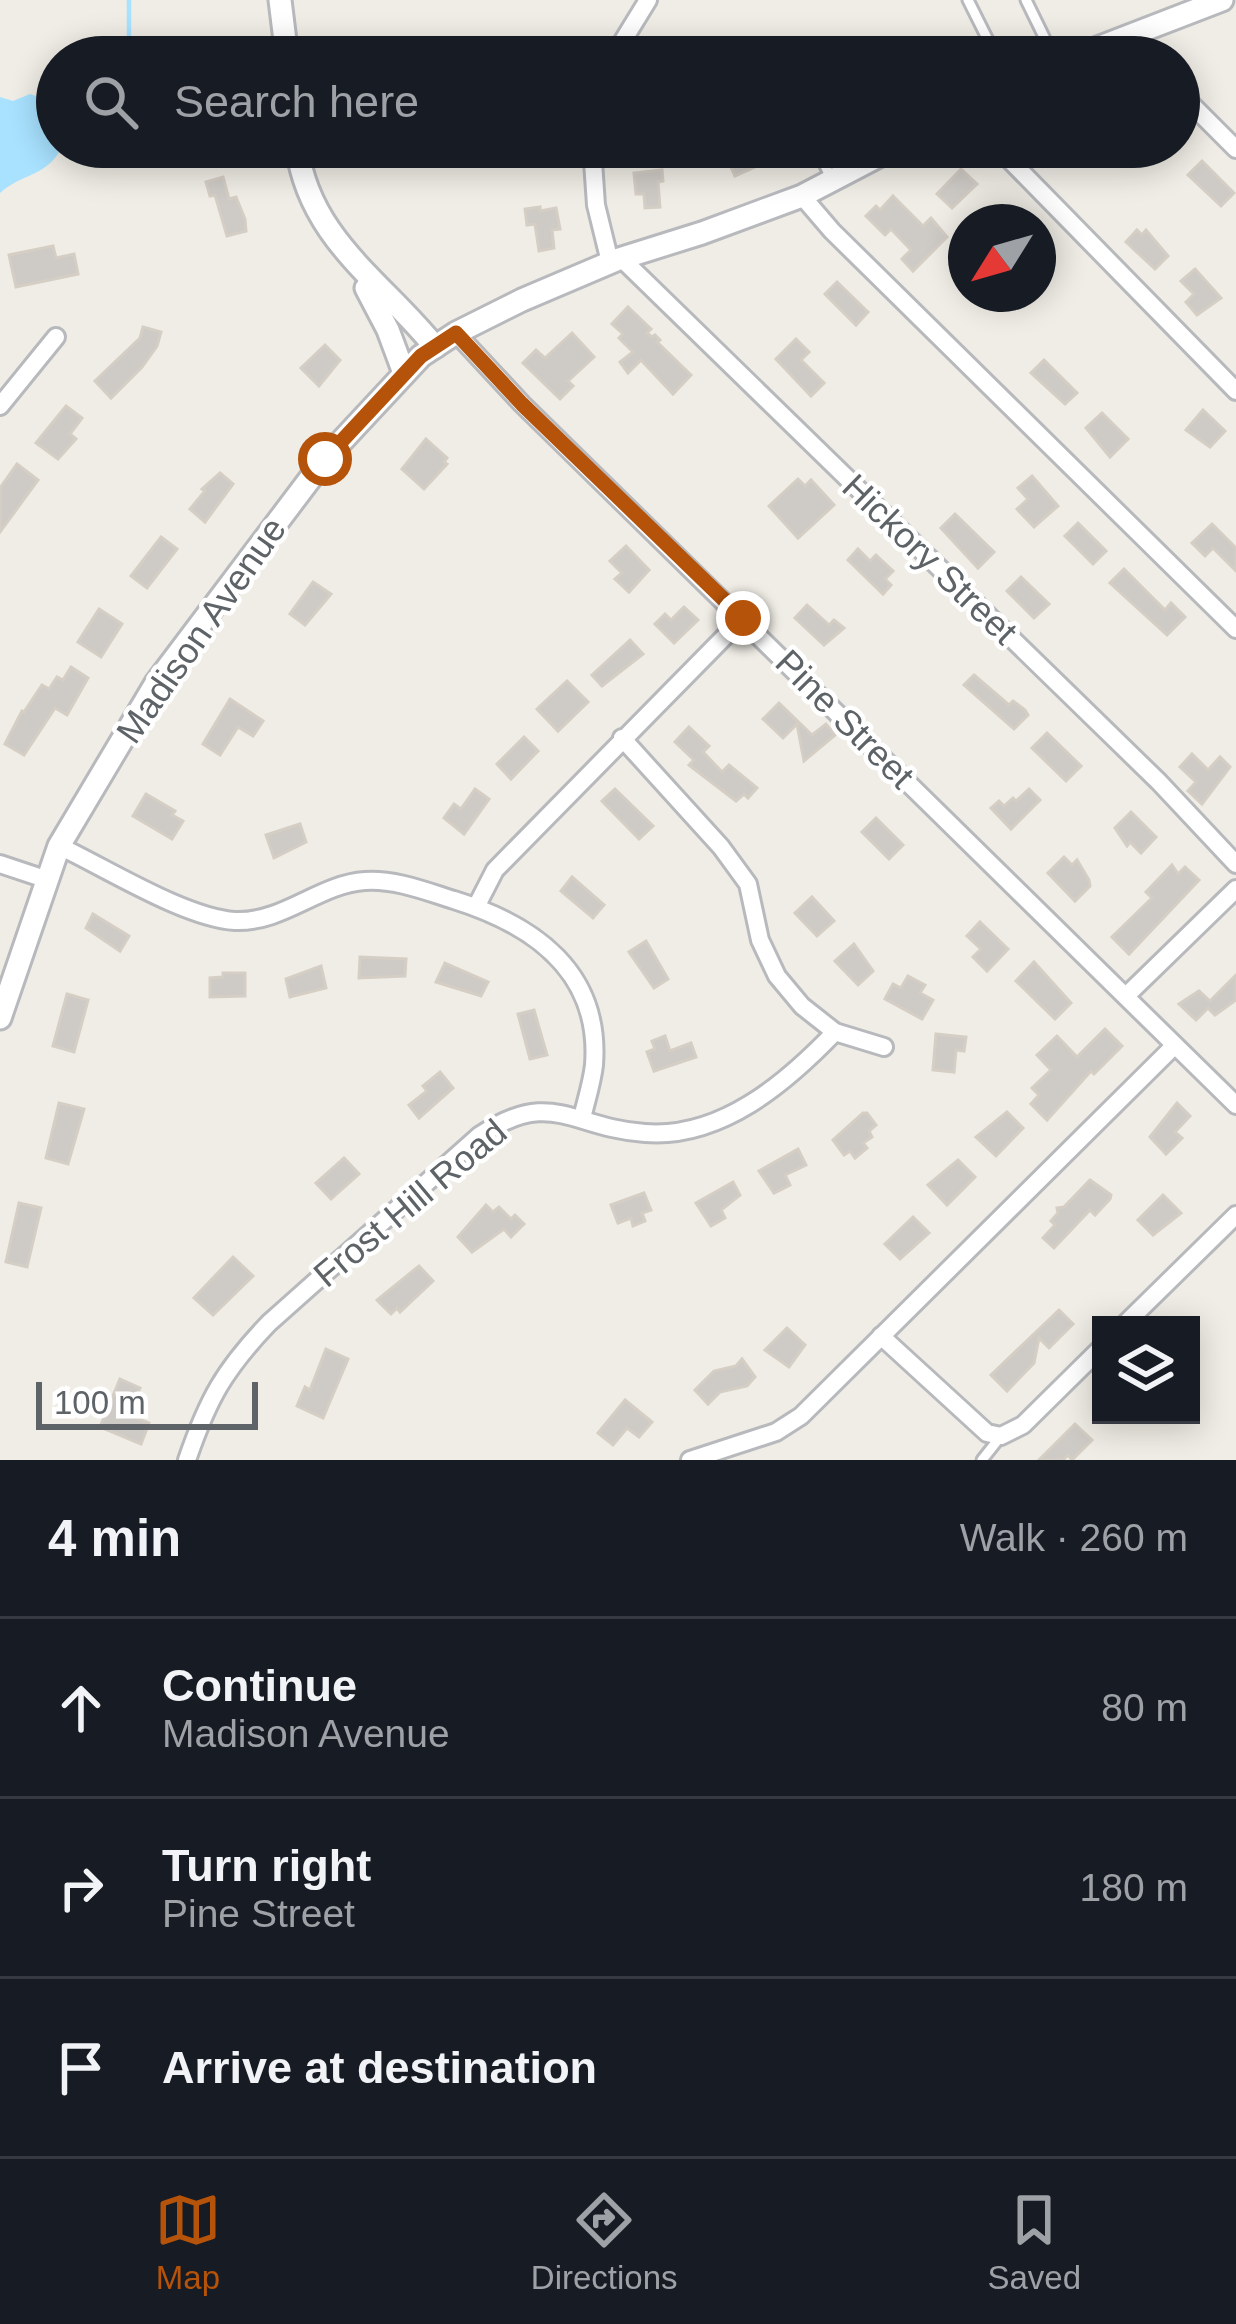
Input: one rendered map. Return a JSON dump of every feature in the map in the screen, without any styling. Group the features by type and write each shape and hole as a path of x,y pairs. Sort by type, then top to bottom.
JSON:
{"street":[{"path":"280,0 284,36"},
{"path":"626,36 647,0"},
{"path":"1123,36 1222,0"},
{"path":"1200,113 1236,149"},
{"path":"301,168 304,186 355,266 404,373"},
{"path":"593,168 596,205 615,260"},
{"name":"Madison Avenue","path":"0,1018 59,846 156,683 325,459 404,373 456,333 615,260 802,196 857,168"},
{"path":"1017,168 1236,392"},
{"path":"802,196 832,231 1236,628"},
{"name":"Hickory Street","path":"615,260 1159,782 1236,863"},
{"path":"355,266 435,347"},
{"name":"Pine Street","path":"456,333 522,404 1236,1105"},
{"path":"0,406 56,337"},
{"path":"476,907 495,870 743,618"},
{"path":"622,738 748,884 760,940 777,976 802,1006 835,1032 884,1047"},
{"path":"59,846 207,917 239,921 274,916 362,881 399,884 476,907 536,936 567,967 583,994 594,1032 594,1069 582,1118"},
{"path":"0,864 45,879"},
{"path":"1127,995 1236,889"},
{"name":"Frost Hill Road","path":"187,1460 217,1384 239,1355 479,1136 508,1117 531,1110 647,1133 685,1130 726,1118 765,1094 835,1032"},
{"path":"690,1460 776,1432 801,1416 1173,1047"},
{"path":"1133,1316 1236,1215"},
{"path":"881,1336 987,1433 1001,1436 1023,1425 1092,1357"}],"lane":[{"path":"968,0 986,36"},
{"path":"1026,0 1043,36"},
{"path":"826,168 833,181"},
{"path":"982,1460 1001,1436"}],"water":[{"path":"36,96 36,168 43,168 0,193 0,97 13,101"}],"building":[{"path":"1200,163 1234,193 1221,206 1188,175"},
{"path":"961,169 977,184 956,204 948,204 937,194"},
{"path":"662,170 660,207 645,208 644,194 636,194 634,173"},
{"path":"223,177 229,199 236,197 246,231 227,236 215,195 210,196 206,182"},
{"path":"893,196 923,226 931,218 947,237 913,271 902,259 911,250 891,229 885,235 866,216"},
{"path":"540,207 540,211 556,208 560,229 552,230 554,248 539,251 535,224 527,225 525,209"},
{"path":"1137,230 1142,235 1146,230 1168,256 1155,269 1126,242"},
{"path":"53,246 56,258 74,254 78,274 16,287 9,255"},
{"path":"1195,269 1221,298 1197,315 1186,302 1194,294 1181,281"},
{"path":"837,282 868,312 856,325 825,294"},
{"path":"628,307 651,329 647,333 655,335 691,375 673,394 641,360 628,373 620,362 633,352 612,324"},
{"path":"143,327 161,332 157,346 111,398 95,381 140,338"},
{"path":"572,333 594,357 568,381 573,386 560,399 523,363 536,350 545,358"},
{"path":"796,339 809,352 801,360 824,383 811,396 776,359"},
{"path":"325,345 340,360 319,386 301,368"},
{"path":"1044,360 1077,393 1065,404 1031,373"},
{"path":"66,406 82,418 70,434 76,439 58,459 36,443"},
{"path":"1203,410 1225,431 1210,447 1186,430"},
{"path":"1102,413 1128,439 1110,457 1086,428"},
{"path":"426,439 447,458 447,464 424,489 402,469"},
{"path":"17,464 38,480 0,532 0,488"},
{"path":"220,473 233,484 205,522 190,509"},
{"path":"1032,476 1058,506 1034,527 1017,509 1028,499 1018,488"},
{"path":"798,479 805,486 811,480 834,505 798,538 769,506"},
{"path":"955,514 994,552 978,568 941,528"},
{"path":"1078,523 1106,551 1093,564 1065,536"},
{"path":"1212,524 1236,548 1236,571 1213,548 1205,556 1192,543"},
{"path":"161,537 177,549 147,588 131,576"},
{"path":"626,546 649,570 629,592 615,579 622,573 610,561"},
{"path":"858,549 870,561 876,555 893,571 885,579 891,585 883,594 848,560"},
{"path":"1124,569 1165,610 1171,603 1185,617 1167,635 1110,583"},
{"path":"1021,577 1049,604 1034,618 1007,591"},
{"path":"313,582 331,594 305,625 290,614"},
{"path":"807,605 829,625 834,620 844,628 824,645 795,618"},
{"path":"684,607 698,620 674,643 655,624 665,614 671,620"},
{"path":"99,609 122,624 101,657 78,642"},
{"path":"630,640 643,654 602,686 592,675"},
{"path":"71,667 88,678 67,715 55,708 24,755 5,744 42,685 49,689"},
{"path":"974,675 1009,705 1013,701 1025,710 1028,715 1014,729 964,685"},
{"path":"567,681 588,702 558,731 537,709"},
{"path":"230,699 263,721 253,736 238,727 220,755 203,744"},
{"path":"779,703 812,735 826,724 835,735 804,761 797,724 783,738 763,719"},
{"path":"689,727 709,746 703,752 722,772 729,765 757,788 748,798 744,794 736,801 689,765 694,760 675,742"},
{"path":"1047,733 1081,766 1066,781 1032,748"},
{"path":"524,737 538,751 511,779 497,764"},
{"path":"1192,754 1208,770 1220,757 1230,767 1202,804 1188,791 1196,782 1180,767"},
{"path":"475,789 489,799 464,834 444,818 454,804 461,809"},
{"path":"615,789 653,826 639,839 602,801"},
{"path":"1029,789 1040,800 1011,829 991,808 999,801 1004,806 1013,798 1016,801"},
{"path":"146,794 183,821 172,839 133,816"},
{"path":"1131,812 1156,837 1141,853 1130,842 1127,846 1115,828"},
{"path":"876,818 903,845 889,859 862,832"},
{"path":"300,824 306,842 274,858 266,835"},
{"path":"1064,857 1072,865 1077,860 1089,880 1090,886 1075,901 1048,873"},
{"path":"1172,865 1178,874 1185,867 1199,880 1129,954 1112,937 1152,898 1146,892"},
{"path":"572,877 604,905 593,918 561,891"},
{"path":"812,897 834,921 817,936 795,913"},
{"path":"93,914 129,936 120,951 86,928"},
{"path":"980,922 1008,949 987,971 973,957 981,949 967,936"},
{"path":"646,941 668,979 654,988 629,952"},
{"path":"854,944 873,971 858,985 835,961"},
{"path":"360,957 406,959 405,976 359,978"},
{"path":"1034,962 1071,1003 1055,1019 1016,981"},
{"path":"445,963 488,982 481,996 436,982"},
{"path":"321,966 326,988 290,997 286,979"},
{"path":"223,973 245,973 245,996 210,997 210,978 223,977"},
{"path":"1236,975 1236,1000 1215,1015 1208,1008 1196,1020 1179,1004 1199,991 1210,1001"},
{"path":"908,976 925,985 920,993 933,1000 922,1019 885,999 893,984 901,988"},
{"path":"67,994 88,1000 74,1052 53,1046"},
{"path":"534,1010 547,1055 530,1059 518,1014"},
{"path":"1105,1029 1122,1046 1094,1074 1091,1071 1047,1120 1031,1104 1039,1095 1032,1088 1051,1070 1037,1055 1057,1036 1077,1057"},
{"path":"936,1034 966,1037 964,1051 956,1050 954,1072 933,1070"},
{"path":"665,1036 670,1051 691,1043 696,1057 654,1071 647,1052 655,1049 652,1041"},
{"path":"440,1072 453,1088 419,1118 409,1105"},
{"path":"59,1103 84,1109 68,1164 46,1158"},
{"path":"1177,1103 1190,1116 1175,1132 1182,1138 1166,1154 1150,1137"},
{"path":"1007,1112 1023,1128 996,1156 976,1137"},
{"path":"863,1113 876,1125 869,1131 872,1137 855,1158 850,1151 844,1155 833,1140"},
{"path":"798,1149 806,1165 785,1175 790,1185 774,1193 759,1171"},
{"path":"344,1158 359,1174 331,1199 316,1183"},
{"path":"958,1160 975,1177 947,1205 928,1185"},
{"path":"1090,1180 1110,1199 1095,1215 1090,1210 1054,1248 1043,1238 1055,1225 1051,1221 1057,1208 1064,1207"},
{"path":"733,1182 740,1195 721,1210 725,1218 711,1226 696,1203"},
{"path":"644,1193 651,1210 642,1213 645,1221 633,1226 631,1218 618,1223 611,1205"},
{"path":"1163,1195 1181,1213 1153,1235 1138,1220"},
{"path":"19,1203 41,1208 27,1267 6,1262"},
{"path":"486,1205 493,1212 499,1207 511,1219 515,1215 524,1224 511,1237 504,1229 472,1252 458,1237"},
{"path":"913,1217 929,1233 900,1259 885,1244"},
{"path":"233,1257 253,1276 213,1315 194,1298"},
{"path":"419,1266 433,1281 400,1312 397,1308 391,1314 377,1300"},
{"path":"1059,1310 1073,1324 1049,1348 1039,1338 1034,1363 1007,1391 991,1375"},
{"path":"787,1328 805,1345 789,1367 765,1350"},
{"path":"326,1349 348,1359 323,1418 297,1406 305,1387 310,1390"},
{"path":"742,1359 755,1377 747,1386 720,1392 708,1404 695,1390 714,1371 736,1366"},
{"path":"120,1379 140,1388 132,1407 134,1417 149,1423 141,1444 100,1427"},
{"path":"625,1400 652,1422 639,1437 627,1428 613,1445 598,1433"},
{"path":"1075,1424 1092,1440 1072,1460 1068,1455 1063,1460 1039,1460"}],"waterway":[{"path":"129,0 129,36"}],"route":[{"path":"325,459 421,356 456,333 522,404 743,618"}]}
